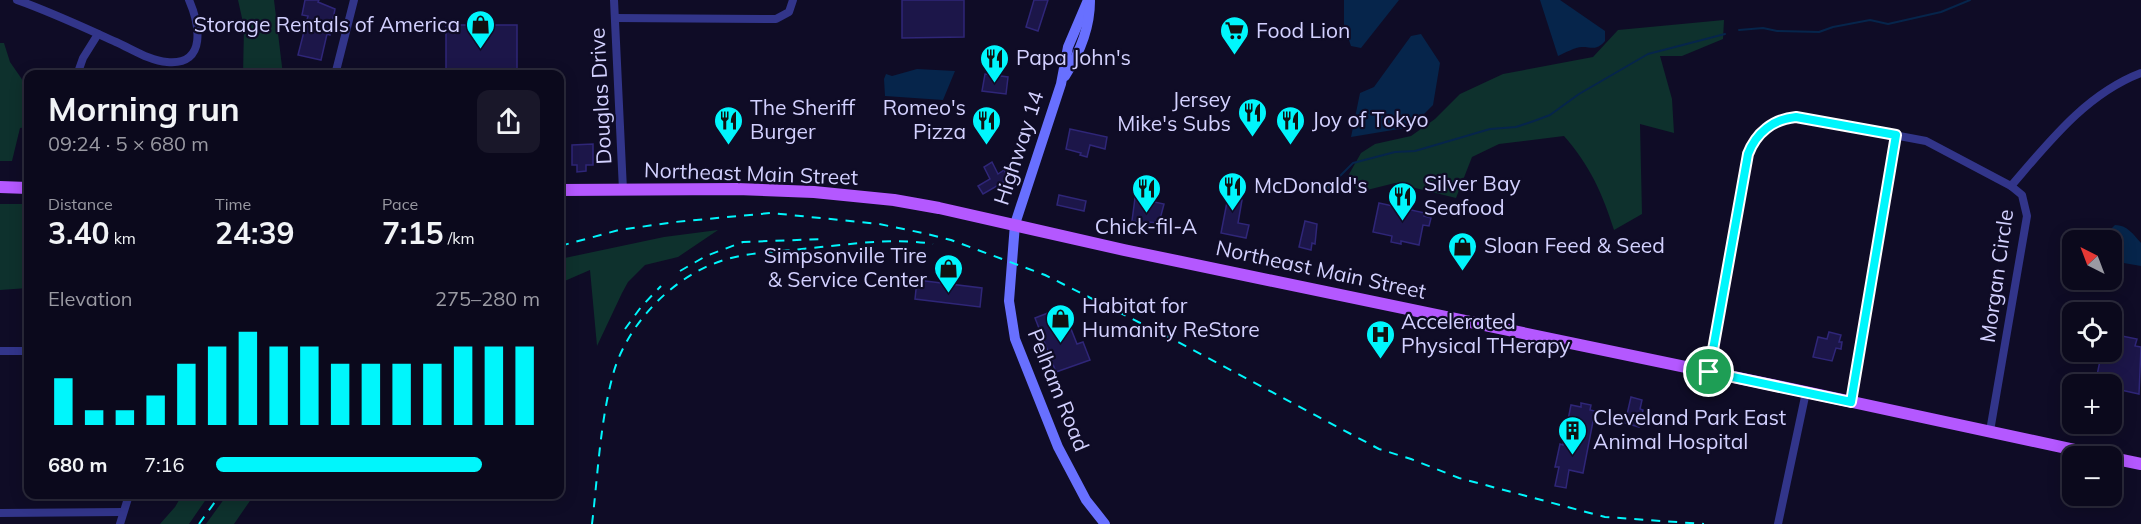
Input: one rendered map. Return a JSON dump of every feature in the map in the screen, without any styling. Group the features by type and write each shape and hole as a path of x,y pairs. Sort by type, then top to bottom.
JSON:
{"main road":[{"path":"0,188 24,188"},
{"name":"Northeast Main Street","path":"564,190 758,190 844,194 939,208 1124,250 2062,447"},
{"path":"2122,460 2141,464"}],"street":[{"path":"17,0 59,15 154,60 172,63 192,53 198,40 198,27 189,0"},
{"path":"336,70 354,0"},
{"name":"Douglas Drive","path":"614,0 623,190"},
{"path":"615,18 776,19 789,12 793,0"},
{"name":"Highway 14","path":"1015,224 1061,84 1074,62 1090,19 1089,0"},
{"path":"79,70 83,58 98,34"},
{"path":"2011,186 2081,110 2117,83 2141,73"},
{"name":"Morgan Circle","path":"1709,372 1747,160 1757,137 1775,123 1796,117 1926,141 2011,186 2022,195 2027,216 1990,431"},
{"path":"1851,402 1896,135"},
{"name":"Pelham Road","path":"1015,224 1009,302 1015,339 1040,404 1073,478 1086,500 1105,524"},
{"path":"0,351 24,351"},
{"path":"1778,524 1806,392"},
{"path":"120,524 128,499"},
{"path":"0,513 123,512"}],"green space":[{"path":"238,0 274,0 282,70 243,70 244,27"},
{"path":"1724,20 1723,39 1682,56 1660,56 1672,99 1674,133 1640,124 1642,214 1614,230 1594,180 1564,136 1499,144 1472,157 1456,198 1395,183 1359,192 1348,176 1361,153 1375,144 1411,136 1435,119 1460,94 1503,74 1593,57 1618,30"},
{"path":"0,43 4,43 10,62 24,82 24,128 20,128 12,161 0,161"},
{"path":"0,204 24,204 24,288 0,290"},
{"path":"718,230 678,257 645,265 628,282 597,346 590,270 564,281 564,258 664,237"},
{"path":"180,499 206,499 189,524 160,524"},
{"path":"224,499 251,499 234,524 206,524"}],"water":[{"path":"1344,0 1399,0 1361,48 1351,46 1344,26"},
{"path":"1540,0 1560,0 1605,31 1605,41 1594,48 1579,47 1558,56"},
{"path":"1421,34 1440,63 1433,105 1411,127 1351,137 1360,93 1374,87 1411,36"},
{"path":"917,69 955,71 943,100 885,96 886,74 892,76"},
{"path":"2115,225 2119,225 2126,228 2141,243 2141,266 2122,263 2122,230 2110,230"}],"building":[{"path":"305,0 319,0 318,2 335,9 330,35 327,34 321,60 298,55 308,16 302,15"},
{"path":"902,0 964,0 964,37 902,38"},
{"path":"1034,0 1048,0 1038,31 1026,27"},
{"name":"Storage Rentals of America","path":"446,25 517,25 517,70 446,70"},
{"name":"Papa John's","path":"985,74 1008,77 1006,94 982,91"},
{"path":"1070,129 1107,137 1105,149 1090,145 1087,157 1066,149"},
{"path":"593,144 593,165 586,165 586,171 577,172 577,165 572,165 572,145"},
{"path":"992,162 998,174 1004,170 1009,179 983,194 978,186 990,179 984,167"},
{"path":"1059,195 1086,201 1084,211 1057,205"},
{"name":"McDonald's","path":"1228,197 1242,200 1238,223 1249,225 1246,238 1221,233"},
{"name":"Chick-fil-A","path":"1135,198 1164,204 1159,223 1132,221"},
{"name":"Silver Bay Seafood","path":"1379,203 1425,213 1424,216 1431,218 1429,226 1423,225 1419,245 1401,241 1401,244 1391,242 1392,236 1373,232"},
{"path":"1305,221 1317,224 1315,244 1312,243 1311,250 1299,247"},
{"name":"Simpsonville Tire & Service Center","path":"917,280 982,288 980,307 915,299"},
{"name":"Habitat for Humanity ReStore","path":"1053,311 1059,328 1069,324 1077,344 1083,342 1090,360 1056,372 1035,318"},
{"path":"1829,332 1841,335 1839,342 1842,342 1841,349 1836,348 1832,361 1813,357 1818,337 1827,339"},
{"path":"2122,336 2137,339 2135,346 2141,347 2139,394 2122,390 2122,374 2097,374 2100,362 2122,362"},
{"path":"1631,397 1642,400 1640,409 1643,410 1639,427 1625,423"},
{"name":"Cleveland Park East Animal Hospital","path":"1581,403 1591,405 1590,410 1595,411 1583,473 1569,470 1566,488 1555,486 1559,467 1555,467 1560,444 1563,445 1571,405 1581,407"}],"waterway":[{"path":"1739,30 1763,28 1777,31 1819,32 1870,20 1888,24 1941,12 1970,0"},
{"path":"1324,192 1353,163 1395,152 1415,151 1490,129 1516,127 1534,121 1550,115 1579,94 1648,54 1725,34"}],"railway":[{"path":"564,245 619,230 771,213 879,224 923,233 951,240 1045,275 1178,342 1379,449 1459,478 1605,517 1704,524"},
{"path":"680,271 706,256 743,242 823,239"},
{"path":"592,524 602,428 614,371 630,335 655,304 670,290 703,268 741,256 868,242 901,241 933,244"},
{"path":"625,329 641,307 661,286"},
{"path":"199,524 217,499"}],"place":[{"name":"Storage Rentals of America","path":"481,50"},
{"name":"Food Lion","path":"1235,56"},
{"name":"Papa John's","path":"995,84"},
{"name":"Jersey Mike's Subs","path":"1252,138"},
{"name":"The Sheriff Burger","path":"729,146"},
{"name":"Romeo's Pizza","path":"987,146"},
{"name":"Joy of Tokyo","path":"1291,146"},
{"name":"McDonald's","path":"1233,212"},
{"name":"Chick-fil-A","path":"1146,214"},
{"name":"Silver Bay Seafood","path":"1403,222"},
{"name":"Sloan Feed & Seed","path":"1463,272"},
{"name":"Simpsonville Tire & Service Center","path":"948,294"},
{"name":"Habitat for Humanity ReStore","path":"1061,344"},
{"name":"Accelerated Physical THerapy","path":"1380,360"},
{"name":"Cleveland Park East Animal Hospital","path":"1572,456"}],"route":[{"path":"1796,117 1896,135 1851,402 1709,372 1747,160 1757,137 1775,123 1796,117"}]}
